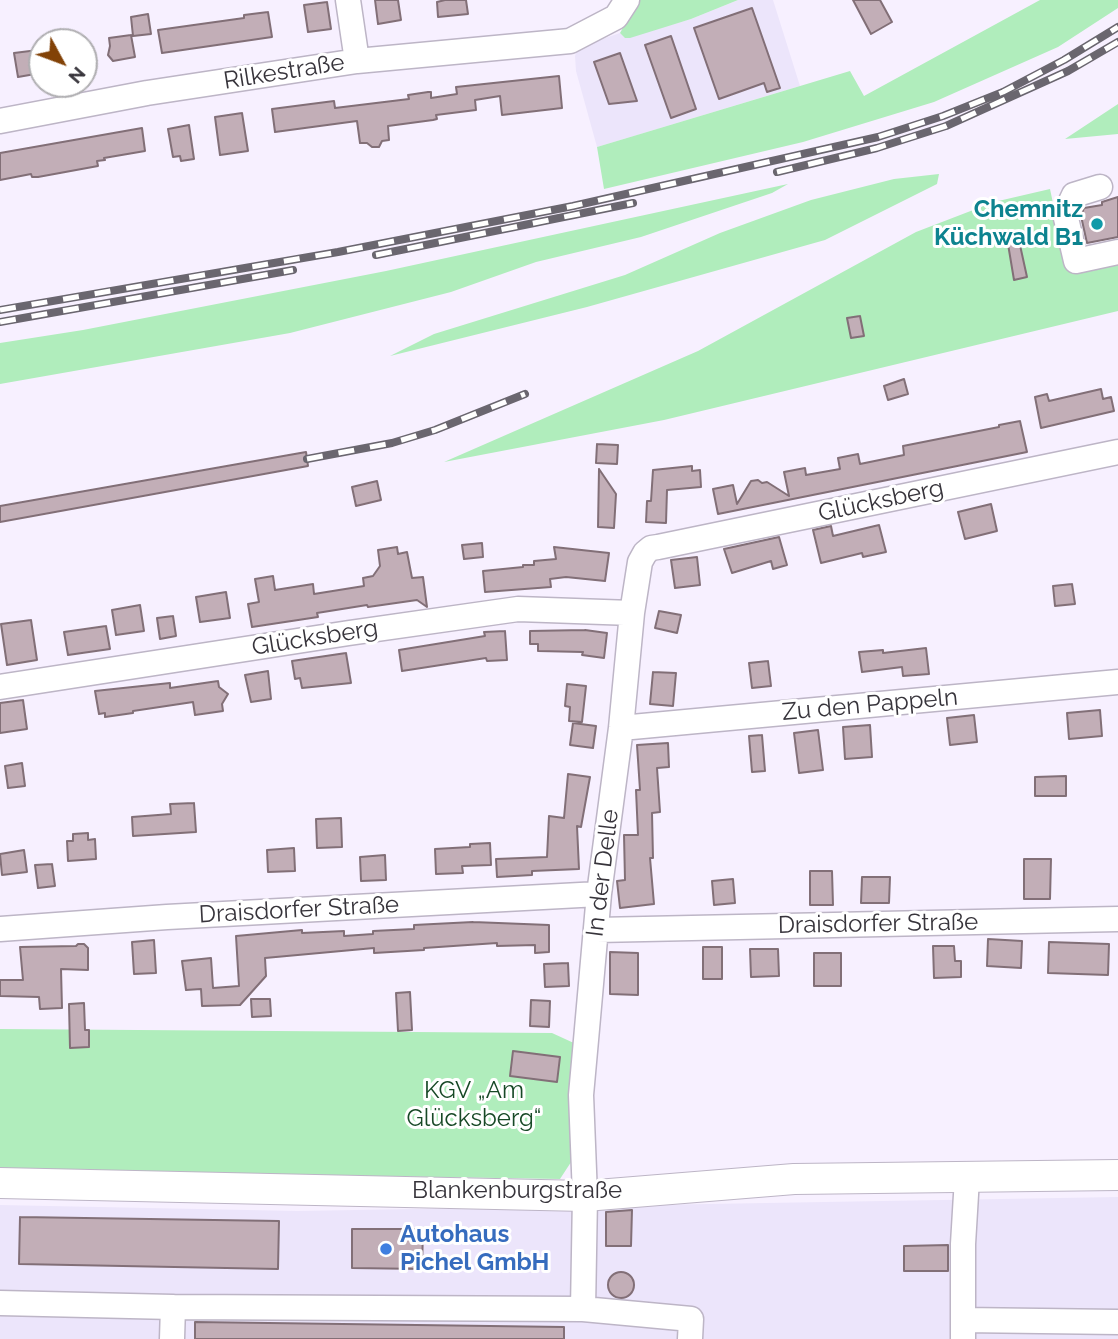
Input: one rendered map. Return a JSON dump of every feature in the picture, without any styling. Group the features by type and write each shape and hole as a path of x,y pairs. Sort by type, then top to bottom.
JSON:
{"main road":[{"name":"Blankenburgstraße","path":"0,1183 584,1196 794,1180 1118,1175"}],"street":[{"path":"348,0 357,61"},
{"name":"Rilkestraße","path":"0,121 147,93 357,61 570,41 616,18 627,0"},
{"path":"1101,187 1074,195 1065,214 1076,261 1118,252"},
{"name":"Glücksberg","path":"645,553 651,548 1118,452"},
{"name":"In der Delle","path":"583,1309 582,1095 599,894 621,728 632,613 640,562 645,553"},
{"name":"Glücksberg","path":"0,687 518,609 632,613"},
{"name":"Zu den Pappeln","path":"621,728 1118,682"},
{"name":"Draisdorfer Straße","path":"0,929 167,917 599,894"},
{"name":"Draisdorfer Straße","path":"597,930 1118,919"},
{"path":"967,1178 963,1244 963,1329 1118,1322"},
{"path":"0,1303 173,1307 583,1309 691,1319 690,1339"},
{"path":"172,1339 173,1307"}],"shaded area":[{"path":"738,0 773,0 800,86 597,147 576,71 575,56 578,47 620,33 625,38 691,19"},
{"path":"1118,1197 1118,1339 0,1339 0,1205 297,1211"}],"green space":[{"path":"639,0 738,0 691,19 625,38 620,33"},
{"path":"1040,0 1118,0 1118,8 1058,47 934,102 803,142 604,189 597,147 850,71 864,96"},
{"path":"1118,104 1118,134 1065,139"},
{"path":"939,174 937,184 825,240 587,307 390,356 434,334 625,275 720,233 811,200 894,179"},
{"path":"788,184 772,193 641,237 536,262 451,292 290,333 0,384 0,343 83,330 386,271"},
{"path":"1050,189 1064,255 1118,243 1118,311 664,420 444,462 698,351 916,232 994,202"},
{"name":"KGV „Am Glücksberg“","path":"0,1029 552,1033 576,1044 575,1156 560,1179 0,1170"}],"building":[{"path":"375,0 398,0 401,20 378,24"},
{"path":"466,0 468,14 438,17 437,2"},
{"path":"853,0 880,0 892,22 871,34"},
{"path":"327,2 331,29 308,32 304,5"},
{"path":"752,8 780,88 767,92 764,83 719,99 694,28"},
{"path":"268,12 272,37 162,53 158,30"},
{"path":"148,14 151,34 133,36 131,17"},
{"path":"131,35 135,57 113,61 108,55 109,38"},
{"path":"671,36 696,109 671,118 645,45"},
{"path":"28,51 28,75 18,77 14,53"},
{"path":"620,53 637,101 609,104 594,62"},
{"path":"559,76 562,108 502,115 500,96 475,100 476,110 436,115 437,119 433,120 388,126 389,140 382,141 379,147 360,143 357,121 275,132 272,109 334,101 335,108 409,99 408,95 428,92 431,92 431,98 457,94 456,87"},
{"path":"242,113 248,151 220,155 215,117"},
{"path":"189,125 194,159 181,161 180,156 173,157 168,129"},
{"path":"142,128 145,151 104,158 105,160 97,161 98,166 38,177 32,177 31,174 0,180 0,153"},
{"name":"Chemnitz Küchwald B1","path":"1118,197 1118,237 1087,243 1081,216 1084,208 1102,205 1102,202"},
{"path":"1018,236 1027,277 1014,280 1007,238"},
{"path":"860,316 864,336 851,338 847,318"},
{"path":"904,379 908,394 888,400 884,386"},
{"path":"1101,389 1103,399 1111,397 1114,411 1041,428 1035,397 1047,394 1049,401"},
{"path":"1020,421 1027,452 718,514 713,489 733,485 737,504 751,481 758,480 767,482 789,496 784,472 805,468 806,475 840,469 838,458 858,454 860,464 904,455 903,446"},
{"path":"597,444 618,445 617,464 596,463"},
{"path":"306,452 308,466 0,522 0,506"},
{"path":"692,466 692,471 700,470 701,487 667,490 666,523 646,522 647,501 651,501 653,470"},
{"path":"599,469 616,494 614,528 598,527"},
{"path":"377,481 381,500 356,506 352,487"},
{"path":"991,504 997,531 965,539 958,512"},
{"path":"879,525 886,552 863,557 862,553 821,563 813,530 831,526 833,536"},
{"path":"779,537 787,565 773,569 771,561 732,573 724,549"},
{"path":"482,543 483,557 464,559 462,545"},
{"path":"397,547 398,554 407,552 412,578 423,577 427,607 417,600 367,605 317,613 318,617 252,627 248,604 259,602 255,579 273,576 275,590 313,584 314,594 364,586 363,578 373,576 380,566 378,550"},
{"path":"554,547 609,553 605,581 566,577 550,579 551,587 485,592 483,571 523,567 534,565 534,561 556,559"},
{"path":"697,557 700,585 675,588 671,560"},
{"path":"1072,584 1075,604 1055,606 1053,586"},
{"path":"226,592 230,618 200,622 196,597"},
{"path":"140,605 144,631 116,635 112,610"},
{"path":"659,611 681,615 677,633 655,628"},
{"path":"173,616 176,636 160,639 157,618"},
{"path":"31,620 37,660 7,665 1,624"},
{"path":"106,626 110,649 68,655 64,632"},
{"path":"585,630 607,633 604,658 582,655 583,652 538,651 538,644 530,644 530,631"},
{"path":"505,631 507,660 487,661 486,658 402,671 399,650 485,636 484,632"},
{"path":"926,648 929,674 903,676 902,667 862,672 859,652 883,650 883,653"},
{"path":"346,653 351,683 302,688 300,678 295,679 292,661"},
{"path":"768,661 771,686 752,688 749,663"},
{"path":"268,671 271,699 251,702 245,675"},
{"path":"653,672 676,673 673,706 650,704"},
{"path":"218,681 219,687 228,694 222,704 223,711 195,715 193,702 105,717 105,713 99,714 95,691 170,683 170,688"},
{"path":"567,684 586,686 582,722 569,721 570,707 565,706"},
{"path":"23,700 27,729 0,733 0,703"},
{"path":"1100,710 1102,736 1069,739 1067,713"},
{"path":"974,715 977,742 950,745 947,718"},
{"path":"573,723 596,726 593,748 570,745"},
{"path":"870,725 872,757 845,759 843,727"},
{"path":"818,730 823,770 799,773 794,733"},
{"path":"762,735 765,771 752,772 749,736"},
{"path":"668,743 669,767 657,768 660,812 652,813 653,858 650,858 654,904 620,908 617,881 625,880 624,835 638,835 636,790 640,790 637,745"},
{"path":"22,763 25,786 8,788 5,766"},
{"path":"568,774 590,777 581,827 577,826 579,869 532,871 532,875 497,877 496,859 547,857 549,816 564,818"},
{"path":"1066,776 1066,796 1035,796 1035,777"},
{"path":"194,803 196,832 133,836 132,817 171,814 170,804"},
{"path":"341,818 342,847 317,848 316,819"},
{"path":"88,833 88,840 95,839 96,859 68,861 67,841 73,841 73,834"},
{"path":"490,843 491,865 462,866 463,873 436,874 435,849"},
{"path":"294,848 295,871 268,872 267,850"},
{"path":"24,850 27,872 2,875 0,854"},
{"path":"385,855 386,880 361,881 360,857"},
{"path":"1024,859 1051,859 1050,899 1024,899"},
{"path":"52,864 55,886 38,888 35,865"},
{"path":"810,871 832,871 833,905 810,905"},
{"path":"862,877 890,877 889,903 861,903"},
{"path":"733,879 735,903 714,905 712,881"},
{"path":"473,922 549,925 549,952 535,953 535,945 497,946 497,943 374,953 374,948 265,958 266,976 240,1005 202,1006 201,989 186,990 182,961 211,958 213,988 239,986 236,936 302,930 302,933 344,931 344,936 414,929 414,925"},
{"path":"988,939 1022,941 1021,968 987,966"},
{"path":"154,940 156,973 134,974 132,942"},
{"path":"1049,942 1109,944 1108,975 1048,973"},
{"path":"84,944 88,948 88,970 61,969 62,1008 40,1009 39,997 0,996 0,980 23,980 20,947"},
{"path":"933,946 954,946 955,961 961,961 961,977 934,978"},
{"path":"703,947 722,947 722,979 703,979"},
{"path":"750,949 778,949 779,976 751,977"},
{"path":"610,952 638,953 638,995 610,994"},
{"path":"814,953 841,953 841,986 814,986"},
{"path":"568,963 569,986 545,987 544,964"},
{"path":"410,992 412,1030 398,1031 396,993"},
{"path":"251,999 270,999 271,1016 252,1017"},
{"path":"531,1000 550,1001 549,1027 530,1026"},
{"path":"84,1003 89,1047 70,1048 69,1004"},
{"path":"513,1051 560,1057 557,1082 510,1076"},
{"path":"632,1210 631,1246 606,1246 606,1212"},
{"path":"20,1217 279,1221 278,1269 19,1264"},
{"path":"352,1229 423,1229 422,1269 352,1268"},
{"path":"948,1245 948,1271 904,1271 904,1246"},
{"path":"621,1272 630,1276 634,1285 630,1294 621,1298 612,1294 608,1285 612,1276"},
{"path":"195,1322 564,1327 564,1339 195,1339"}],"railway":[{"path":"0,310 338,252 573,206 878,137 943,116 1003,92 1064,60 1118,27"},
{"path":"777,172 877,148 946,126 1068,71 1118,42"},
{"path":"376,255 633,203"},
{"path":"0,322 293,270"},
{"path":"307,459 392,443 435,430 525,394"}],"place":[{"name":"Chemnitz Küchwald B1","path":"1097,224"},
{"name":"Autohaus Pichel GmbH","path":"386,1249"}]}
